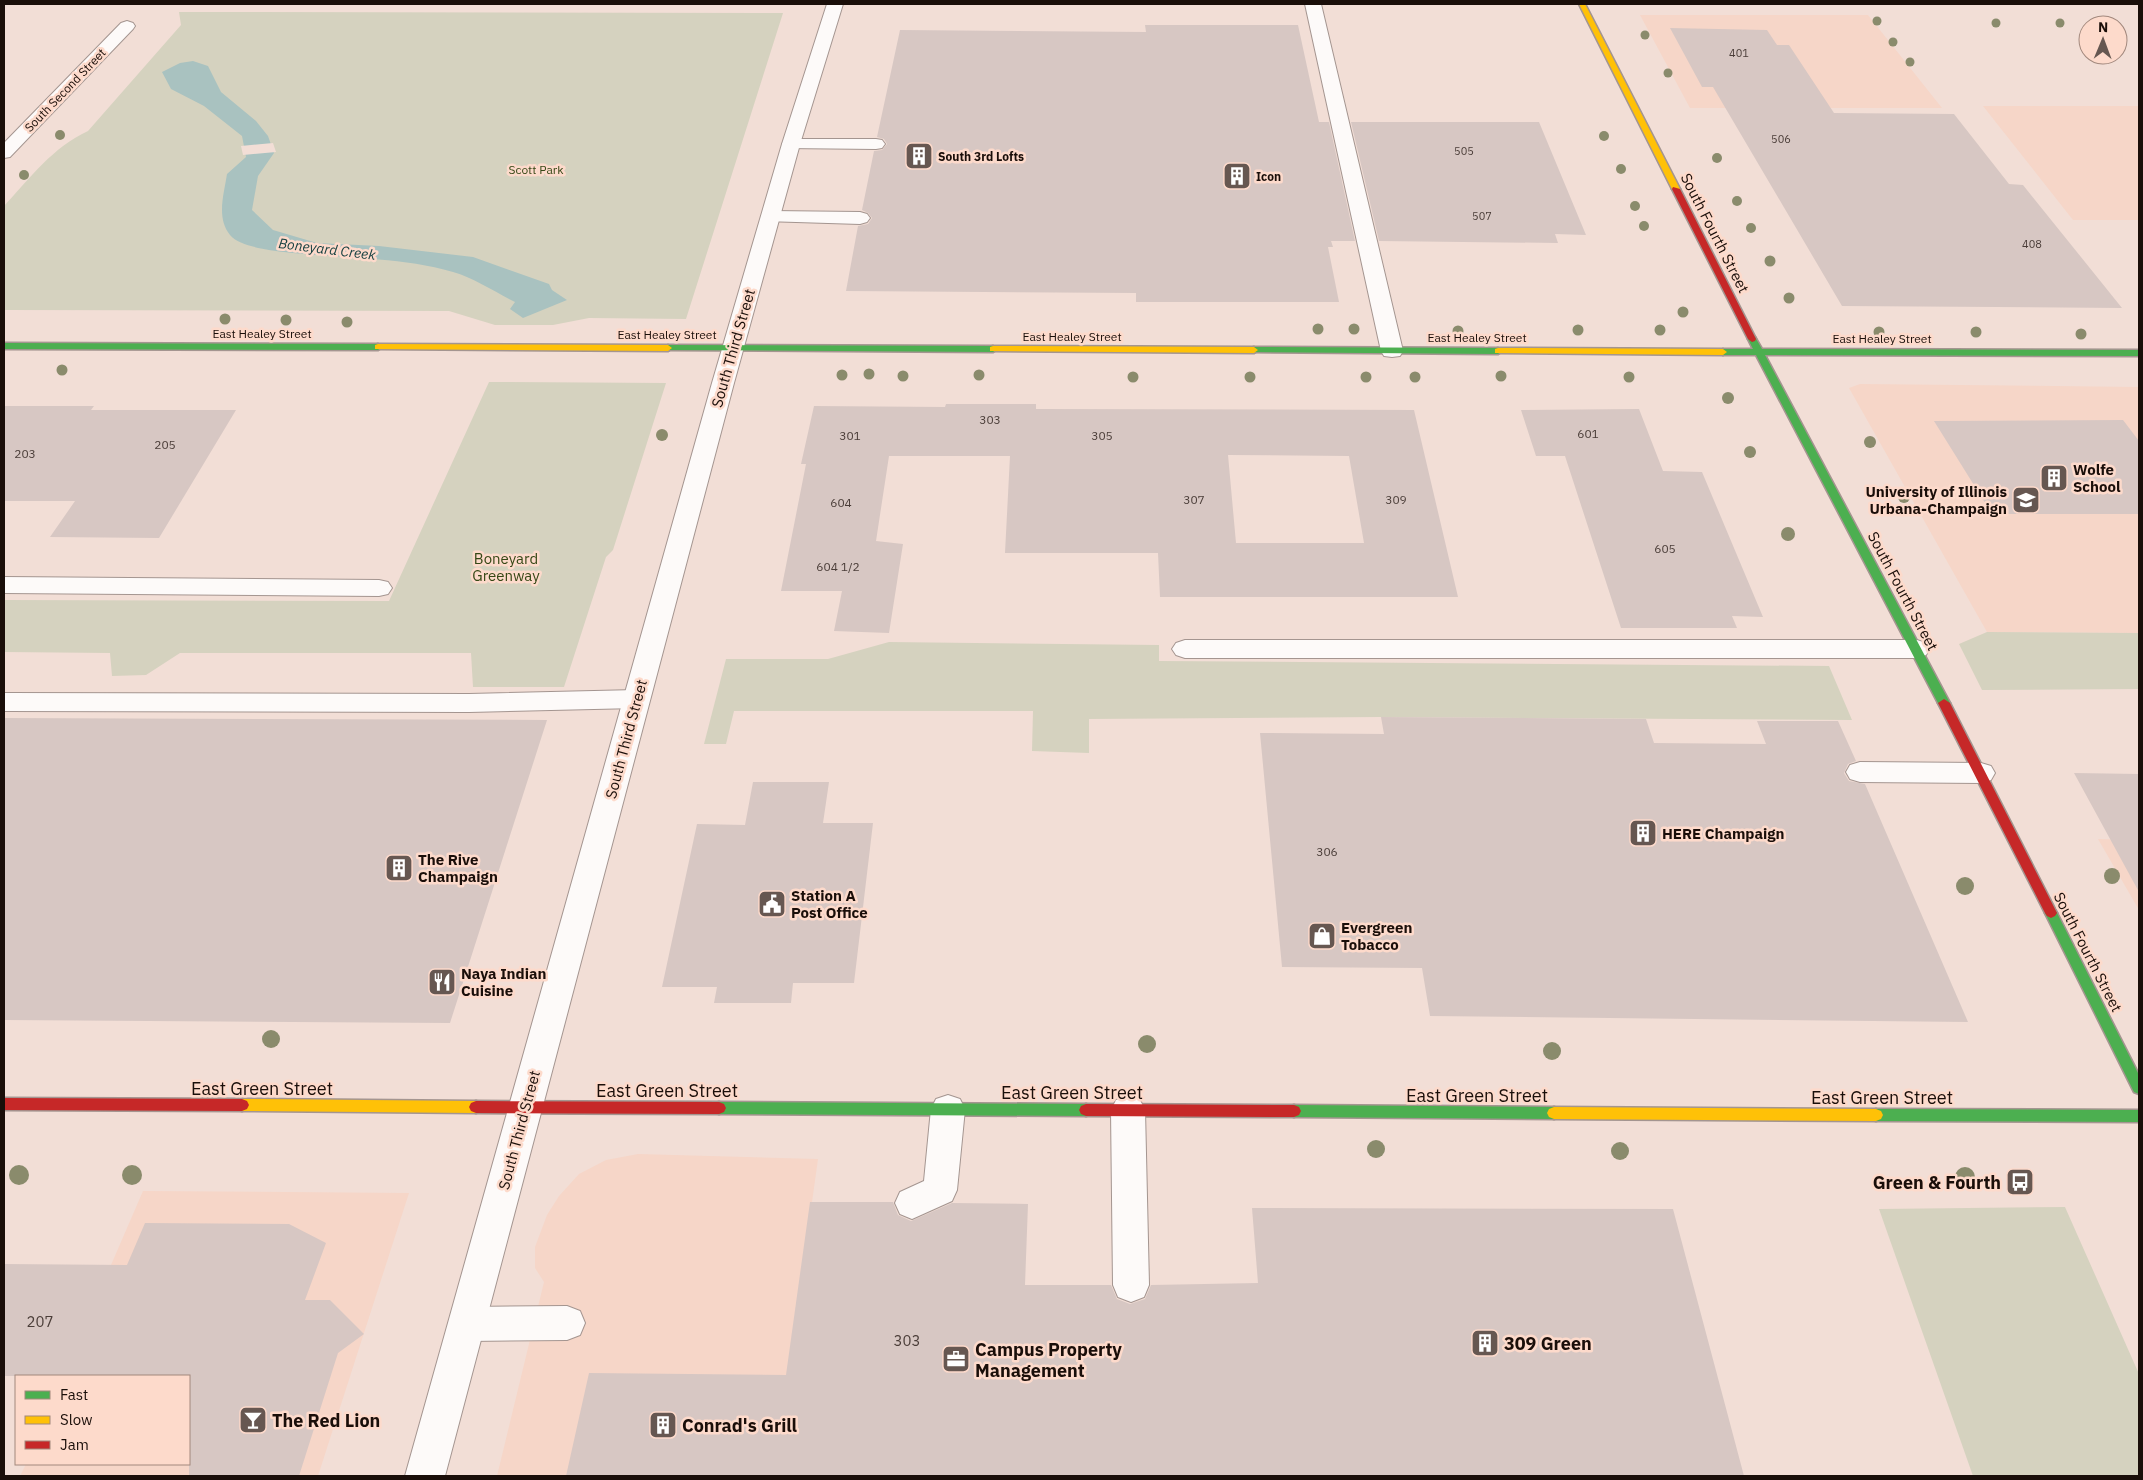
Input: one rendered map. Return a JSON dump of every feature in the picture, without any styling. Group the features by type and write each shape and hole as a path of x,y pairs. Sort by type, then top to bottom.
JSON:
{"street":[{"name":"South Third Street","path":"425,1476 733,348 791,144 835,4"},
{"path":"1313,4 1373,226 1392,351"},
{"name":"South Fourth Street","path":"1582,4 1759,352 1981,773 2139,1088"},
{"name":"South Second Street","path":"6,149 127,26"},
{"path":"791,144 876,144"},
{"path":"771,217 860,218"},
{"name":"East Healey Street","path":"4,346 2139,353"},
{"path":"4,585 379,588"},
{"path":"1185,649 1917,649"},
{"path":"4,702 468,703 637,699"},
{"path":"1860,772 1981,773"},
{"name":"East Green Street","path":"4,1104 2139,1116"},
{"path":"912,1203 940,1190 948,1109"},
{"path":"1128,1110 1131,1285"},
{"path":"468,1324 567,1323"}],"shaded area":[{"path":"1640,15 1868,15 1942,108 1690,108"},
{"path":"1983,106 2139,106 2139,220 2073,220"},
{"name":"University of Illinois Urbana-Champaign","path":"1860,384 2139,387 2139,633 1987,632 1849,388"},
{"path":"2098,839 2139,840 2139,910"},
{"path":"638,1154 818,1159 774,1476 497,1476 544,1282 535,1268 535,1247 547,1215 559,1196 579,1174 606,1160"},
{"path":"143,1191 409,1193 318,1476 20,1476 26,1465 190,1465 190,1375 63,1375"}],"green space":[{"name":"Scott Park","path":"179,12 783,13 686,319 589,318 553,325 495,325 449,311 4,310 4,206 53,154 88,131 181,25"},
{"name":"Boneyard Greenway","path":"489,382 666,383 613,550 606,557 564,687 473,687 471,653 180,653 146,675 112,676 110,653 4,652 4,600 389,601"},
{"path":"1987,632 2139,633 2139,689 1982,690 1959,644"},
{"path":"889,642 1159,645 1159,661 1829,666 1852,720 1381,717 1089,719 1089,753 1032,751 1033,711 734,711 726,744 704,744 726,659 828,659"},
{"path":"2065,1207 2139,1374 2139,1476 1973,1476 1879,1209"}],"water":[{"name":"Boneyard Creek","path":"193,61 208,66 221,92 256,121 268,136 274,153 258,176 252,210 273,230 317,243 379,246 473,257 549,284 552,290 567,300 523,318 510,309 515,302 477,281 453,272 390,260 271,250 248,245 235,239 230,235 223,221 222,206 227,174 246,157 242,136 204,106 171,89 162,72 180,63"}],"pier":[{"path":"273,143 276,152 243,155 241,146"}],"building":[{"path":"1145,25 1298,25 1319,122 1329,122 1355,241 1331,241 1333,247 1328,247 1339,302 1136,302 1136,293 846,291 858,226 868,224 872,218 862,210 874,151 882,150 887,144 884,139 877,137 900,30 1146,32"},
{"path":"1670,28 1767,30 1777,45 1789,45 1834,113 1954,114 2009,184 2023,185 2122,308 1842,306 1713,87 1702,87"},
{"path":"1351,122 1539,122 1586,235 1555,234 1558,243 1379,241"},
{"path":"946,404 1036,404 1036,409 1414,410 1458,597 1160,597 1158,553 1005,553 1010,456 889,456 876,541 903,544 889,633 834,631 842,591 781,591 806,464 801,464 814,406 945,407","holes":["1228,455 1349,456 1364,543 1236,543"]},
{"path":"4,406 94,406 91,410 236,410 159,538 50,537 75,501 4,501"},
{"path":"1639,409 1663,471 1702,472 1763,617 1732,616 1737,628 1621,628 1565,456 1536,456 1521,410"},
{"name":"Wolfe School","path":"2123,420 2139,441 2139,514 1992,514 1934,421"},
{"name":"HERE Champaign","path":"1381,717 1646,719 1654,743 1766,744 1757,721 1838,721 1856,761 1848,764 1844,773 1849,781 1865,784 1968,1022 1430,1016 1422,968 1282,967 1260,733 1384,734"},
{"name":"The Rive Champaign","path":"4,718 547,720 450,1023 4,1020"},
{"path":"2074,773 2139,774 2139,892"},
{"name":"Station A Post Office","path":"753,782 829,782 823,823 873,823 854,983 793,983 791,1003 714,1003 717,987 662,987 697,824 745,825"},
{"path":"810,1202 893,1202 898,1215 911,1221 952,1203 1028,1204 1025,1285 1111,1285 1117,1299 1130,1304 1145,1299 1151,1285 1258,1283 1252,1208 1673,1209 1744,1476 566,1476 589,1373 786,1375"},
{"path":"145,1223 289,1224 326,1243 305,1300 330,1300 364,1334 338,1353 299,1476 189,1476 190,1375 4,1376 4,1264 127,1265"}],"traffic: fast":[{"path":"1752,339 1944,703"},
{"path":"4,346 378,347"},
{"path":"668,348 993,349"},
{"path":"1254,350 1498,351"},
{"path":"1723,352 2139,353"},
{"path":"2051,913 2139,1088"},
{"path":"719,1108 1086,1110"},
{"path":"1294,1111 1554,1113"},
{"path":"1876,1115 2139,1116"}],"traffic: slow":[{"path":"1582,4 1676,189"},
{"path":"378,347 668,348"},
{"path":"993,349 1254,350"},
{"path":"1498,351 1723,352"},
{"path":"242,1105 476,1107"},
{"path":"1554,1113 1876,1115"}],"traffic: jam":[{"path":"1676,189 1752,339"},
{"path":"1944,703 2051,913"},
{"path":"4,1104 242,1105"},
{"path":"476,1107 719,1108"},
{"path":"1086,1110 1294,1111"}],"place":[{"name":"South 3rd Lofts","path":"919,156"},
{"name":"Icon","path":"1237,176"},
{"name":"Wolfe School","path":"2054,478"},
{"name":"University of Illinois Urbana-Champaign","path":"2026,500"},
{"name":"HERE Champaign","path":"1643,833"},
{"name":"The Rive Champaign","path":"399,868"},
{"name":"Station A Post Office","path":"772,904"},
{"name":"Evergreen Tobacco","path":"1322,936"},
{"name":"Naya Indian Cuisine","path":"442,982"},
{"name":"Green & Fourth","path":"2020,1182"},
{"name":"309 Green","path":"1485,1343"},
{"name":"Campus Property Management","path":"956,1359"},
{"name":"The Red Lion","path":"253,1420"},
{"name":"Conrad's Grill","path":"663,1425"}]}
